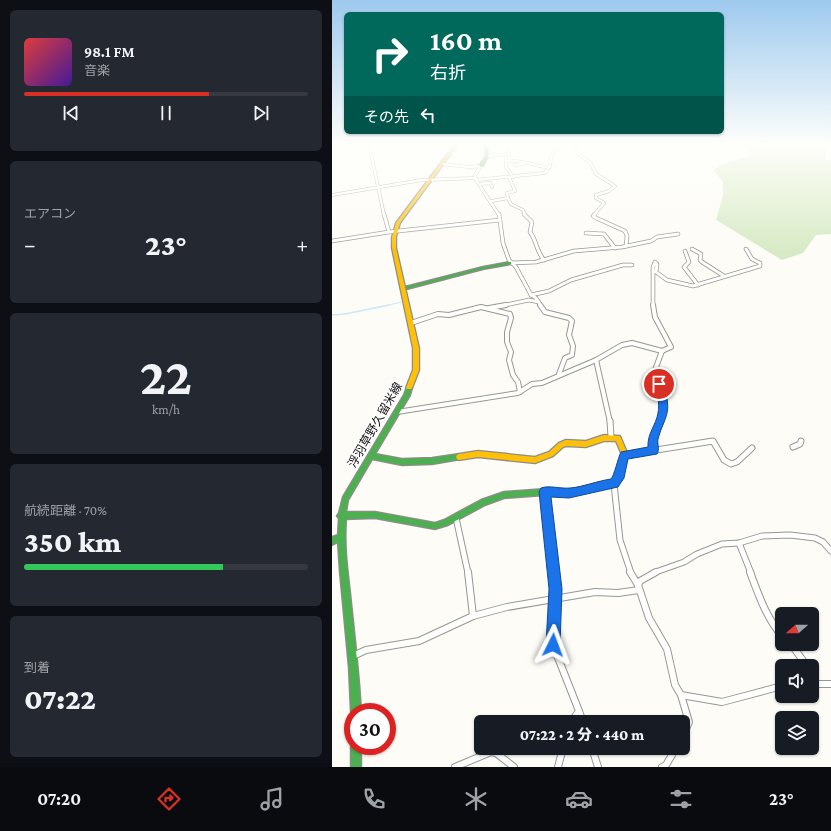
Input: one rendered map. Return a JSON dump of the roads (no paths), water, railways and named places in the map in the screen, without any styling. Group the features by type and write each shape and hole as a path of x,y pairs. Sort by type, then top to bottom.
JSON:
{"main road":[{"name":"浮羽草野久留米線","path":"355,703 340,538 341,516 345,499 411,387 416,370 417,356 411,322 394,248 392,232 430,180"},
{"path":"403,289 446,279 482,268 510,263"},
{"path":"341,516 375,515 435,526 456,518 483,502 498,497 544,492 569,493 597,486 614,484 619,478 620,465 625,455 618,438 610,437 586,444 566,443 561,445 551,454 534,460 478,454 460,455 432,461 402,462 371,456"},
{"path":"332,542 340,538"},
{"path":"356,755 356,767"}],"street":[{"path":"378,180 385,220 392,232"},
{"path":"332,194 425,180"},
{"path":"476,180 492,201 498,213 503,243 510,263 516,267 531,295 536,298 545,312 569,318 572,321 568,335 573,346 572,355 565,358 559,374"},
{"path":"512,180 515,190 507,193 510,203 523,210 525,216 531,220 530,232 536,239 539,254 544,260"},
{"path":"606,180 616,186 609,191 596,195 596,198 604,203 593,216 625,231 627,233 626,246"},
{"path":"479,184 490,183 492,187"},
{"path":"492,201 508,198"},
{"path":"332,241 435,226 500,220"},
{"path":"586,233 603,233 615,248"},
{"path":"510,263 544,260 574,251 615,248 651,241 657,237 678,234"},
{"path":"692,249 702,254 700,260 702,262 724,276"},
{"path":"397,412 520,392 532,384 542,383 559,374 596,360 622,345 632,343 662,351 671,347 660,328 654,312 653,267 655,262 657,263 657,274 668,280 687,285 698,285 760,266 760,263 750,257 746,249"},
{"path":"685,251 689,262 684,267 698,285"},
{"path":"531,295 549,290 571,280 623,265 632,265"},
{"path":"411,322 438,314 449,315 472,309 489,308 529,300 539,302"},
{"path":"489,308 494,311 510,314 511,318 506,342 511,352 509,360 513,374 518,382 520,392"},
{"path":"654,451 653,440 664,412 663,399 655,374 655,366 662,351"},
{"path":"596,360 610,421 610,437"},
{"path":"625,455 712,441 721,455 728,463 731,464 737,462 752,448"},
{"path":"793,447 800,444 801,441"},
{"path":"614,484 620,540 628,569 638,587 649,618 667,649 676,685 681,695 687,715"},
{"path":"544,492 555,597 553,645 580,715"},
{"path":"456,518 469,578 473,616"},
{"path":"638,587 640,581 651,574 684,562 697,554 722,544 739,543 762,536 790,535 819,539 831,551"},
{"path":"739,543 766,613 775,628"},
{"path":"352,656 366,650 419,641 473,616 507,607 555,597 596,592 618,592 638,587"},
{"path":"819,684 831,684"},
{"path":"681,695 722,702 775,688"},
{"path":"575,715 579,711"},
{"path":"455,767 491,752 496,753 514,767"},
{"path":"558,767 561,755"},
{"path":"594,755 598,767"},
{"path":"662,767 666,765 672,755"}],"waterway":[{"path":"389,305 401,302"},
{"path":"332,315 345,314 389,305"},
{"path":"385,306 389,305"}]}
